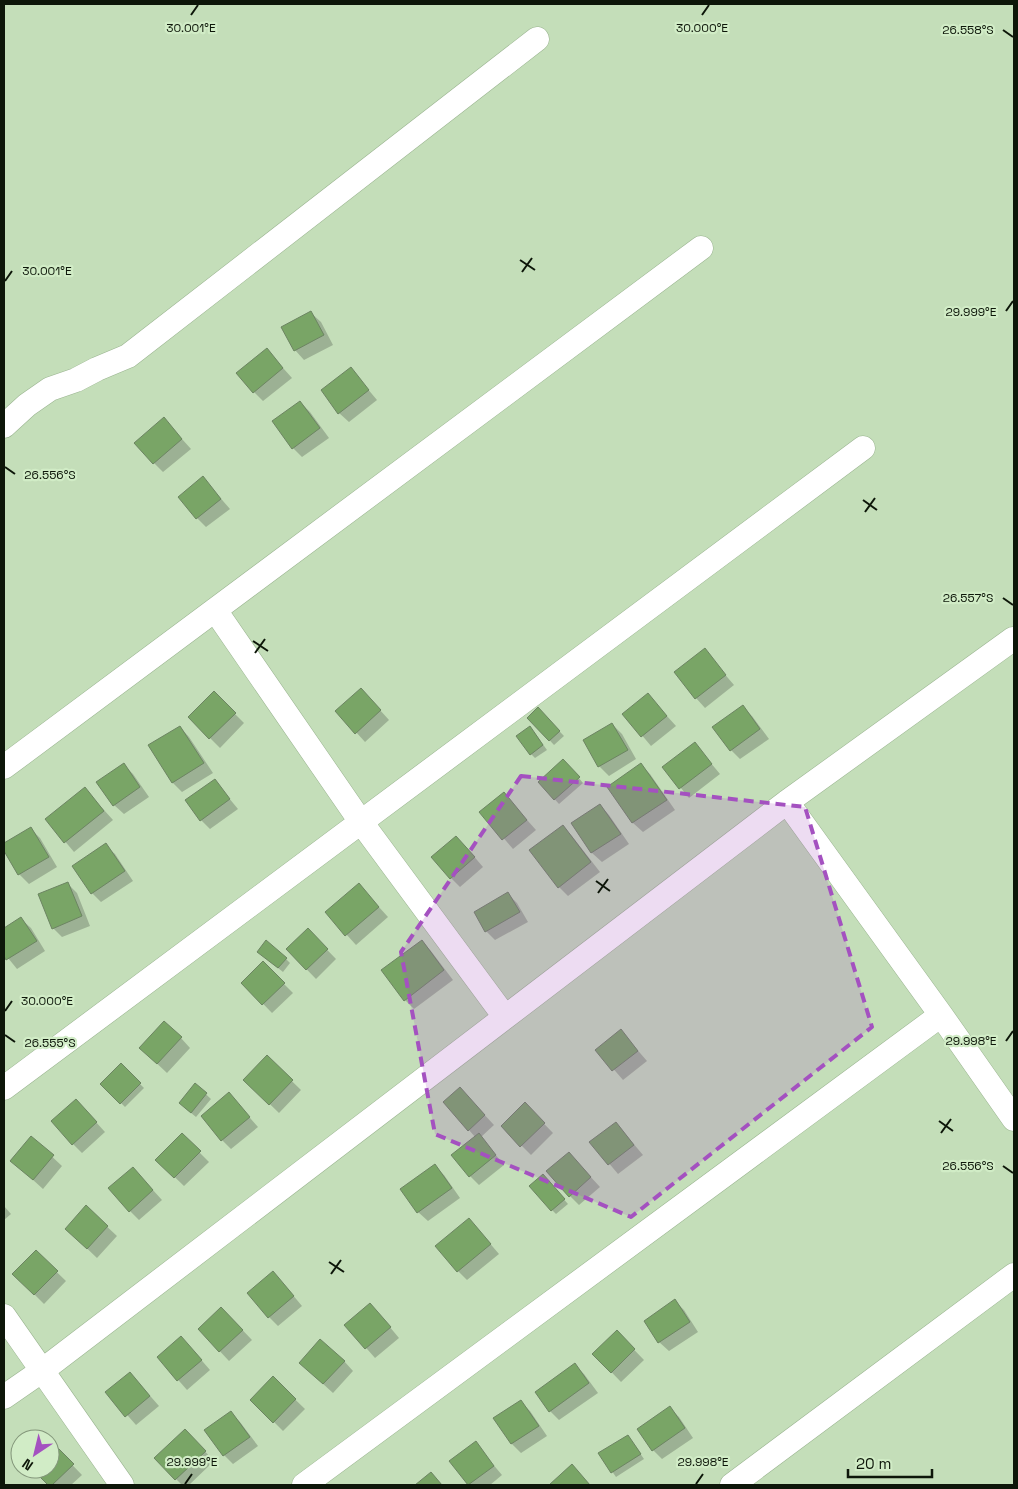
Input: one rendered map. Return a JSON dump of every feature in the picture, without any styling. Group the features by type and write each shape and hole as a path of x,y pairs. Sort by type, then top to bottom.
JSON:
{"street":[{"path":"4,426 27,405 50,389 76,380 128,356 537,39"},
{"path":"4,767 701,248"},
{"path":"4,1088 863,448"},
{"path":"215,610 361,822 506,1017"},
{"path":"4,1397 43,1370 787,802 1013,639"},
{"path":"787,802 1014,1119"},
{"path":"304,1485 941,1015"},
{"path":"732,1485 1014,1275"},
{"path":"4,1316 122,1485"}],"highlighted area":[{"path":"521,776 805,807 872,1027 631,1217 435,1134 401,952"}],"building":[{"path":"311,311 324,335 294,351 281,327"},
{"path":"267,348 283,368 253,393 236,373"},
{"path":"351,367 369,390 338,414 321,390"},
{"path":"300,401 320,428 292,449 272,421"},
{"path":"164,417 182,439 153,464 134,443"},
{"path":"203,476 221,499 196,519 178,497"},
{"path":"705,648 726,675 695,699 674,672"},
{"path":"361,688 381,710 355,734 335,711"},
{"path":"214,691 236,713 209,739 188,717"},
{"path":"648,693 667,716 641,737 622,714"},
{"path":"743,705 760,729 730,751 712,727"},
{"path":"538,707 560,731 549,741 527,718"},
{"path":"612,723 628,750 598,767 583,740"},
{"path":"180,726 204,763 172,783 148,745"},
{"path":"530,726 543,745 530,755 516,736"},
{"path":"695,742 712,764 679,789 662,767"},
{"path":"563,759 580,777 554,800 538,782"},
{"path":"124,763 140,787 113,806 96,782"},
{"path":"641,763 667,800 632,823 607,787"},
{"path":"215,779 230,799 200,821 185,800"},
{"path":"85,787 104,811 64,843 45,819"},
{"path":"504,792 527,820 502,840 479,812"},
{"path":"600,804 621,834 591,853 571,823"},
{"path":"563,825 591,862 558,888 529,850"},
{"path":"31,827 49,857 18,875 4,851 4,843"},
{"path":"456,836 475,857 450,879 431,857"},
{"path":"106,843 125,871 91,894 72,866"},
{"path":"68,882 82,916 52,929 38,894"},
{"path":"359,883 379,907 345,936 325,912"},
{"path":"508,892 520,912 485,932 474,912"},
{"path":"21,917 37,941 6,960 4,956 4,928"},
{"path":"308,928 328,949 306,970 286,949"},
{"path":"266,940 287,958 278,968 257,952"},
{"path":"422,940 444,970 404,1001 381,970"},
{"path":"263,961 285,983 262,1005 241,983"},
{"path":"164,1021 182,1037 157,1064 139,1048"},
{"path":"621,1029 638,1051 612,1071 595,1050"},
{"path":"267,1055 293,1080 269,1105 243,1080"},
{"path":"121,1063 141,1083 120,1104 100,1084"},
{"path":"195,1083 207,1093 191,1113 179,1103"},
{"path":"460,1087 485,1115 468,1131 443,1102"},
{"path":"229,1092 250,1117 221,1141 201,1116"},
{"path":"76,1099 97,1122 72,1145 51,1121"},
{"path":"525,1102 545,1123 520,1147 501,1126"},
{"path":"616,1122 634,1145 608,1165 589,1142"},
{"path":"182,1133 201,1151 174,1178 155,1160"},
{"path":"479,1133 496,1155 469,1177 451,1155"},
{"path":"31,1136 54,1155 33,1180 10,1161"},
{"path":"569,1152 591,1177 569,1197 546,1171"},
{"path":"435,1164 452,1188 417,1213 400,1189"},
{"path":"133,1167 153,1190 129,1212 108,1188"},
{"path":"543,1174 565,1199 551,1211 529,1186"},
{"path":"86,1205 108,1226 87,1249 65,1229"},
{"path":"469,1218 491,1244 457,1272 435,1246"},
{"path":"36,1250 58,1271 34,1295 12,1274"},
{"path":"273,1271 294,1296 268,1318 247,1293"},
{"path":"675,1299 690,1322 658,1343 644,1321"},
{"path":"370,1303 391,1327 365,1349 344,1325"},
{"path":"221,1307 243,1330 219,1352 198,1329"},
{"path":"617,1330 635,1349 611,1373 592,1354"},
{"path":"181,1336 202,1360 177,1381 157,1357"},
{"path":"320,1339 345,1361 323,1384 299,1363"},
{"path":"575,1363 589,1383 549,1412 535,1392"},
{"path":"130,1372 150,1396 125,1417 105,1392"},
{"path":"273,1376 296,1399 273,1423 250,1400"},
{"path":"521,1400 539,1426 511,1444 493,1418"},
{"path":"670,1406 685,1428 652,1451 637,1429"},
{"path":"231,1411 250,1437 223,1456 204,1430"},
{"path":"185,1429 206,1451 175,1480 154,1458"},
{"path":"628,1435 641,1454 611,1473 598,1453"},
{"path":"476,1441 494,1466 468,1485 449,1461"},
{"path":"60,1450 74,1464 60,1477"},
{"path":"572,1464 590,1485 549,1485"},
{"path":"431,1472 442,1485 415,1485"},
{"path":"42,1479 58,1479 52,1485 48,1485"}]}
